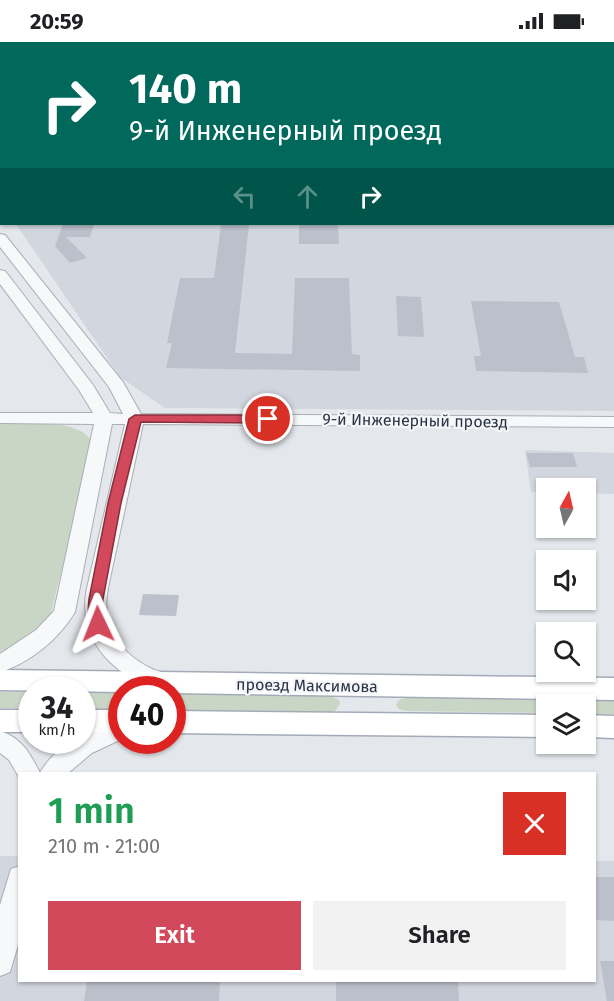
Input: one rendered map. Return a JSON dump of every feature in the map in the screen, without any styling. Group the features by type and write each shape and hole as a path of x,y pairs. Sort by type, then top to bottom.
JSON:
{"main road":[{"name":"проезд Максимова","path":"0,680 108,683"},
{"name":"проезд Максимова","path":"186,684 614,689"},
{"path":"368,686 370,724"},
{"path":"0,720 18,721"},
{"path":"186,722 536,726"},
{"path":"596,726 614,727"}],"street":[{"path":"0,238 117,386 135,419 115,503 95,612 102,637 111,650 127,666 146,676"},
{"path":"0,274 87,389 104,418 64,612 57,624 39,641 0,664"},
{"name":"9-й Инженерный проезд","path":"0,418 614,422"},
{"path":"54,772 65,759 95,739 108,734"},
{"path":"0,740 18,753 28,772"},
{"path":"0,963 18,886"}],"shaded area":[{"path":"17,225 614,225 614,411 165,408 120,377"},
{"path":"525,450 614,453 614,494 596,493 596,478 536,478 536,492 531,492"},
{"path":"0,856 18,856 18,982 596,982 596,861 614,861 614,1001 0,1001"}],"green space":[{"path":"37,423 64,426 76,429 93,443 50,617 34,635 0,652 0,424"},
{"path":"0,692 18,692 18,708 0,708"},
{"path":"96,693 108,693 108,710 96,709"},
{"path":"186,694 331,696 339,700 340,704 335,711 186,710"},
{"path":"405,698 536,699 536,713 406,711 399,709 396,705 399,700"},
{"path":"596,700 614,700 614,714 596,714"}],"building":[{"path":"63,225 94,225 90,237 66,237 87,258 70,263 55,246"},
{"path":"221,225 249,225 235,353 292,354 295,278 349,278 352,354 360,355 360,371 166,368 172,343 167,343 180,278 214,278"},
{"path":"299,225 338,225 339,244 299,244"},
{"path":"396,296 421,297 424,337 398,336"},
{"path":"471,301 559,302 575,357 584,357 588,373 476,371 474,356 481,356"},
{"path":"526,453 573,453 577,467 530,467"},
{"path":"143,594 179,595 176,616 139,615"},
{"path":"596,877 614,877 614,921 596,920"},
{"path":"600,961 614,961 614,1001 607,1001"},
{"path":"87,982 220,982 219,1001 84,1001"},
{"path":"336,982 458,982 459,1001 336,1001"}],"route":[{"path":"98,624 95,612 96,599 135,419 268,419"}]}
